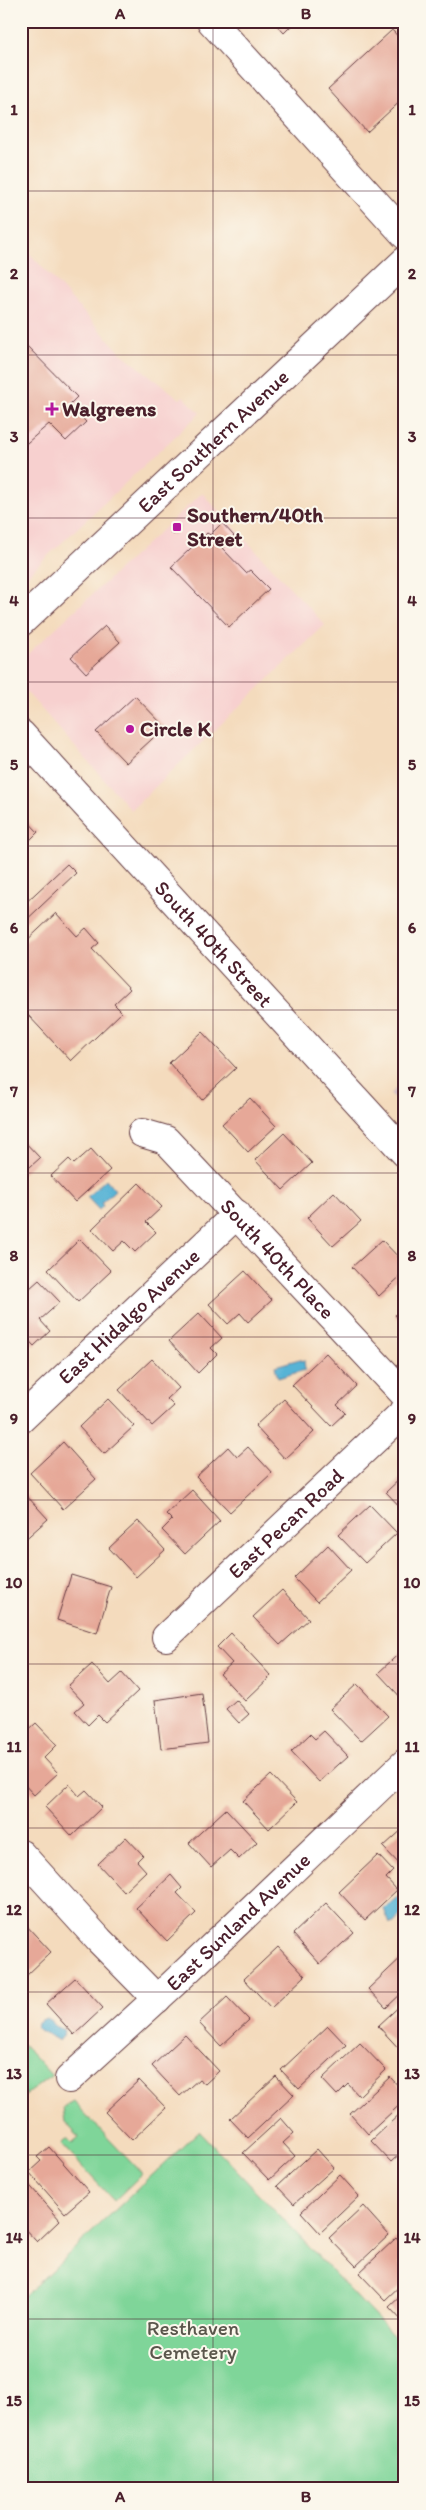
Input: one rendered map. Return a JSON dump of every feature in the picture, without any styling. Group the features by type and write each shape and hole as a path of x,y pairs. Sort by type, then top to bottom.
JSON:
{"street":[{"path":"211,21 405,235"},
{"name":"East Southern Avenue","path":"21,622 405,261"},
{"name":"South 40th Street","path":"21,734 405,1153"},
{"name":"South 40th Place","path":"142,1133 166,1140 405,1395"},
{"name":"East Hidalgo Avenue","path":"21,1419 237,1214"},
{"name":"East Pecan Road","path":"166,1636 405,1410"},
{"name":"East Sunland Avenue","path":"69,2079 157,1999 405,1763"},
{"path":"21,1854 99,1940 157,1999"}],"shaded area":[{"path":"21,244 121,353 180,399 183,396 200,413 21,581"},
{"path":"202,493 325,625 131,810 21,686 21,660"},
{"path":"405,1080 405,1110 390,1094"}],"green space":[{"path":"21,2042 52,2076 22,2097 21,2097"},
{"path":"74,2102 142,2174 114,2201 61,2144 67,2138 72,2143 79,2137 65,2122 63,2107"},
{"name":"Resthaven Cemetery","path":"199,2131 405,2348 405,2489 21,2489 21,2299"}],"water":[{"path":"106,1179 115,1190 101,1203 103,1206 99,1210 87,1197"},
{"path":"300,1359 300,1361 304,1360 305,1370 278,1378 275,1366"},
{"path":"396,1898 403,1898 405,1905 394,1923 390,1924 384,1909"},
{"path":"46,2018 51,2020 56,2027 64,2029 63,2036 59,2041 37,2028 38,2022"}],"building":[{"path":"273,21 296,21 284,33"},
{"path":"392,30 405,44 405,97 367,132 328,89"},
{"name":"Walgreens","path":"21,340 77,397 69,405 86,422 66,441 49,424 21,448"},
{"path":"222,523 234,536 222,548 246,573 250,570 269,589 229,627 171,567 207,533 210,535"},
{"path":"177,525 180,528 173,535 170,532"},
{"path":"105,626 120,642 86,673 71,657"},
{"name":"Circle K","path":"135,696 165,727 126,763 96,732"},
{"path":"21,814 38,832 21,849"},
{"path":"67,864 76,873 21,925 21,907"},
{"path":"56,913 77,936 86,928 99,943 92,949 130,989 114,1004 122,1012 71,1061 27,1014 21,1020 21,946"},
{"path":"202,1032 236,1068 202,1100 169,1063"},
{"path":"250,1098 276,1126 248,1152 222,1124"},
{"path":"284,1133 312,1163 283,1190 255,1160"},
{"path":"21,1138 40,1158 21,1175"},
{"path":"91,1149 110,1170 75,1202 51,1176 69,1159 74,1164"},
{"path":"139,1183 162,1207 146,1222 156,1232 135,1252 124,1241 113,1251 92,1229"},
{"path":"334,1192 361,1221 333,1246 307,1218"},
{"path":"80,1239 111,1271 78,1302 48,1270"},
{"path":"382,1240 405,1264 405,1272 379,1296 352,1267"},
{"path":"245,1271 272,1300 248,1322 240,1313 228,1324 209,1304"},
{"path":"39,1280 60,1302 40,1320 50,1331 34,1346 21,1332 21,1296"},
{"path":"405,1307 405,1326 395,1315"},
{"path":"199,1313 222,1338 211,1348 217,1354 198,1373 169,1341"},
{"path":"326,1353 357,1386 337,1405 345,1413 331,1426 292,1385"},
{"path":"152,1359 179,1388 167,1399 174,1406 152,1426 119,1390"},
{"path":"108,1399 134,1426 104,1454 79,1427"},
{"path":"284,1399 314,1432 285,1459 255,1426"},
{"path":"63,1442 96,1479 63,1509 30,1473"},
{"path":"228,1447 237,1457 248,1447 272,1473 230,1512 196,1477"},
{"path":"405,1474 405,1512 386,1492"},
{"path":"192,1490 220,1521 185,1554 162,1530 172,1520 166,1514"},
{"path":"26,1495 48,1519 21,1543 21,1499"},
{"path":"370,1505 397,1533 365,1563 338,1535"},
{"path":"138,1521 165,1550 136,1577 109,1548"},
{"path":"328,1545 351,1570 317,1602 294,1578"},
{"path":"71,1575 111,1587 97,1633 57,1620"},
{"path":"282,1590 309,1619 280,1645 253,1617"},
{"path":"231,1633 271,1676 245,1701 220,1674 232,1663 217,1647"},
{"path":"405,1648 405,1702 378,1673"},
{"path":"92,1664 110,1684 122,1673 138,1691 105,1722 98,1715 88,1725 75,1711 84,1703 68,1686"},
{"path":"357,1684 388,1716 361,1741 330,1709"},
{"path":"202,1693 208,1743 161,1749 155,1700"},
{"path":"236,1700 249,1714 239,1723 226,1709"},
{"path":"36,1723 57,1745 44,1758 58,1773 34,1795 21,1781 21,1737"},
{"path":"324,1731 348,1756 319,1782 291,1752 310,1734 315,1739"},
{"path":"271,1775 297,1802 269,1829 243,1801"},
{"path":"69,1784 79,1796 86,1790 102,1807 72,1836 45,1807"},
{"path":"226,1809 257,1842 239,1859 230,1850 211,1867 189,1843"},
{"path":"405,1827 405,1870 383,1847"},
{"path":"126,1837 143,1855 137,1861 146,1871 124,1892 98,1864"},
{"path":"378,1855 393,1871 386,1878 397,1890 365,1920 339,1892"},
{"path":"171,1875 182,1888 177,1893 196,1913 167,1941 136,1908"},
{"path":"326,1903 354,1933 320,1964 293,1934"},
{"path":"24,1923 51,1952 25,1977 21,1972 21,1925"},
{"path":"278,1947 305,1976 271,2008 244,1979"},
{"path":"405,1954 405,1990 386,2008 368,1989"},
{"path":"75,1978 103,2008 74,2035 46,2004"},
{"path":"227,1997 249,2020 221,2046 199,2023"},
{"path":"405,2001 405,2052 403,2053 378,2026"},
{"path":"328,2026 346,2045 299,2089 281,2070"},
{"path":"185,2035 219,2071 205,2084 199,2079 180,2096 152,2066"},
{"path":"360,2043 386,2070 359,2096 348,2084 337,2095 322,2079"},
{"path":"276,2076 294,2095 248,2138 230,2119"},
{"path":"390,2077 405,2093 405,2100 368,2134 350,2114"},
{"path":"139,2080 166,2108 132,2140 105,2112"},
{"path":"405,2109 405,2149 391,2162 371,2141"},
{"path":"281,2118 294,2133 283,2143 295,2156 269,2180 243,2153"},
{"path":"49,2147 89,2192 65,2213 29,2172 41,2161 37,2157"},
{"path":"317,2149 334,2168 294,2204 277,2186"},
{"path":"340,2175 359,2196 320,2233 301,2212"},
{"path":"24,2179 60,2220 37,2242 21,2225 21,2181"},
{"path":"363,2206 389,2235 356,2266 329,2238"},
{"path":"396,2238 405,2248 405,2257 399,2263 405,2270 405,2281 385,2300 359,2273"},
{"path":"405,2292 405,2324 389,2307"}],"place":[{"name":"Walgreens","path":"52,409"},
{"name":"Southern/40th Street","path":"177,527"},
{"name":"Circle K","path":"130,729"}]}
